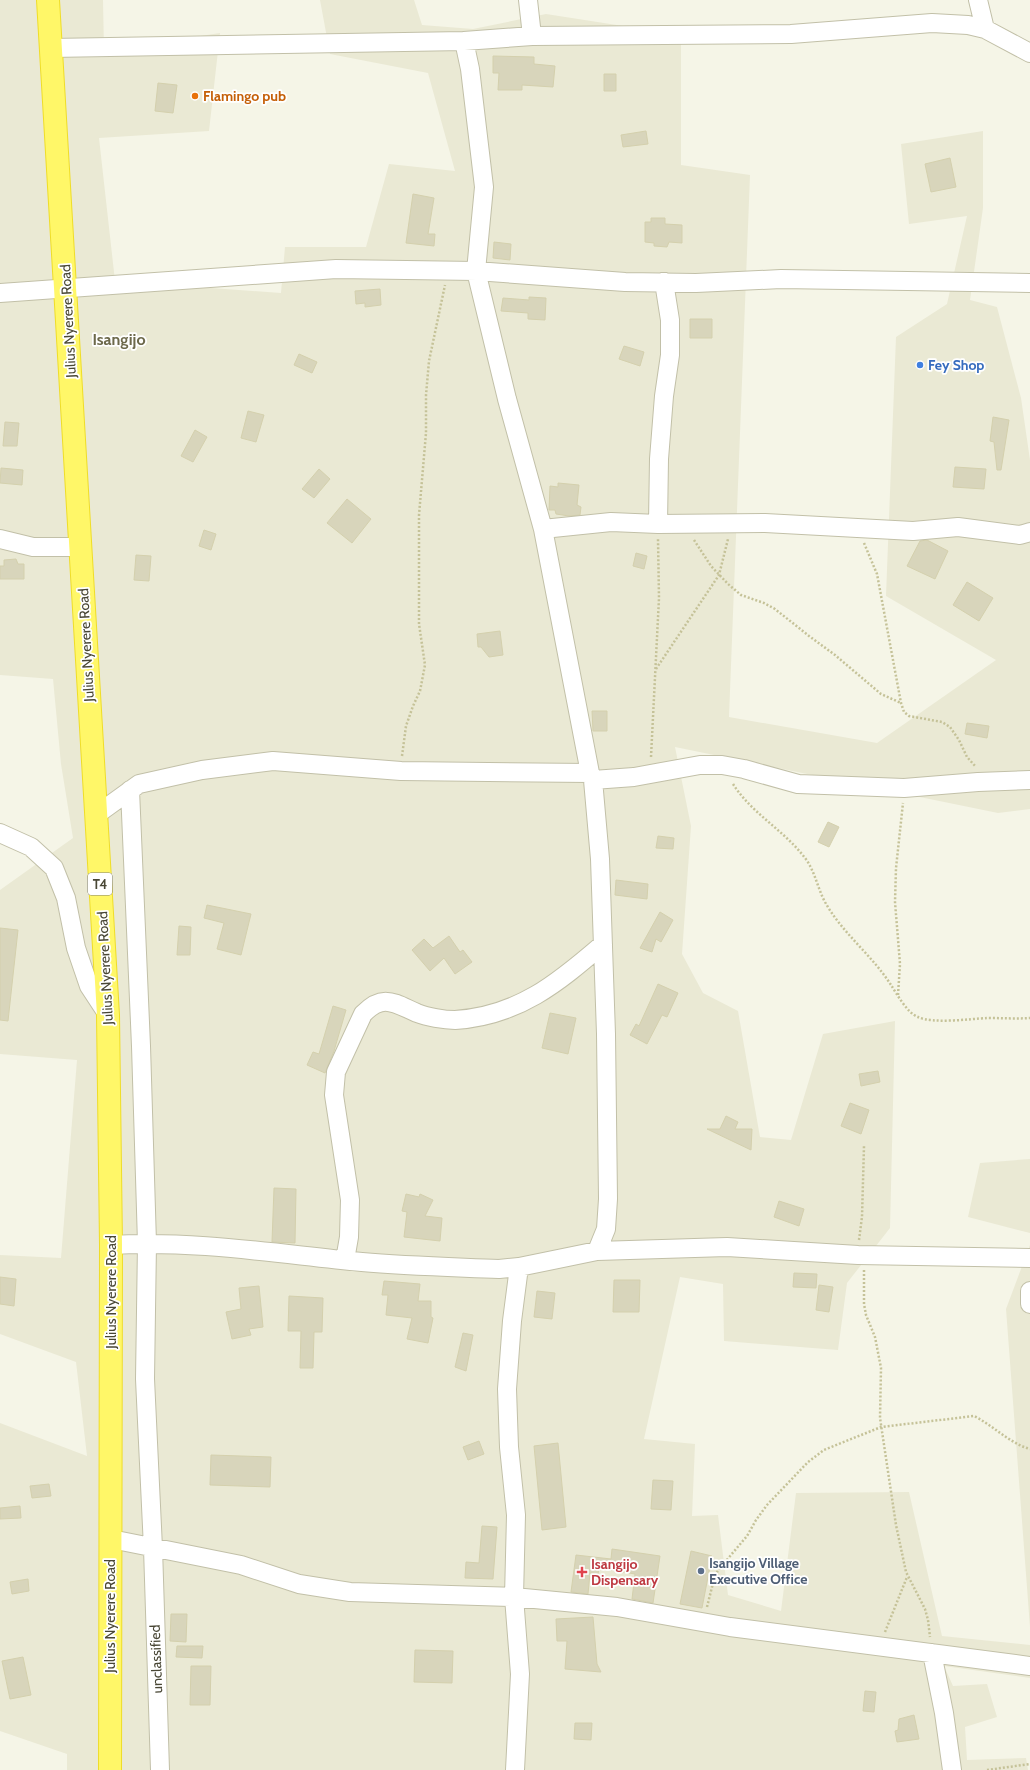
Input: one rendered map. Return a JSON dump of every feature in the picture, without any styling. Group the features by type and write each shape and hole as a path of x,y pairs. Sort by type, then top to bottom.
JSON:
{"highway":[{"name":"Julius Nyerere Road","path":"48,0 108,1016 111,1245 110,1770"}],"street":[{"path":"528,0 532,36"},
{"path":"978,0 985,29"},
{"path":"51,48 464,41 532,36 791,34 932,23 968,25 985,29 1030,54"},
{"path":"464,41 470,69 484,187 476,271 507,399 543,528 591,777 600,860 603,944 607,1079 608,1199 606,1229 607,1238 610,1244 618,1251"},
{"path":"0,293 336,269 476,271 624,282 781,279 1030,283"},
{"path":"658,524 659,460 664,396 670,355 670,320 664,282"},
{"path":"543,528 611,522 658,524 765,523 913,531 958,527 1020,535 1030,532"},
{"path":"0,539 33,547 81,547"},
{"path":"96,815 139,784 202,770 273,761 401,771 591,777 650,774 700,765 722,765 744,769 798,784 904,788 1030,780"},
{"name":"unclassified","path":"130,790 147,1242 145,1379 153,1548 160,1770"},
{"path":"0,833 31,848 54,868 66,898 76,948 88,986 108,1016"},
{"path":"345,1260 349,1237 350,1200 334,1095 336,1072 363,1014 378,1002 400,1004 417,1013 454,1020 500,1011 528,1000 556,983 603,944"},
{"path":"597,1251 606,1229"},
{"path":"111,1245 147,1242 249,1250 345,1260 499,1269 520,1267 597,1251 727,1247 861,1255 1030,1258"},
{"path":"515,1770 520,1674 514,1597 516,1515 509,1447 507,1389 512,1322 520,1267"},
{"path":"1030,1291 1030,1304"},
{"path":"111,1539 241,1565 299,1584 350,1592 514,1597 617,1607 703,1622 1030,1666"},
{"path":"932,1653 944,1713 952,1770"}],"path":[{"path":"401,771 406,726 420,691 425,665 419,624 418,577 419,515 426,433 426,395 429,361 449,271"},
{"path":"682,523 719,575 741,595 764,603 775,609 836,655 881,694 901,703"},
{"path":"656,670 719,575 728,539 741,523"},
{"path":"650,774 654,726 659,598 658,524"},
{"path":"858,529 877,574 901,703 904,712 909,716 942,722 950,727 959,740 967,757 990,782"},
{"path":"722,765 750,807 805,857 812,868 825,902 852,940 875,962 898,995 918,1017 948,1020 1030,1018"},
{"path":"898,995 900,964 895,902 896,868 904,788"},
{"path":"864,1146 861,1255 864,1304 866,1315 875,1337 881,1368 879,1400 881,1427 896,1525 907,1577 925,1609 928,1620 932,1653"},
{"path":"703,1622 715,1575 747,1536 756,1520 768,1505 808,1462 824,1450 881,1427 974,1416 986,1422 1005,1437 1030,1449"},
{"path":"878,1646 891,1619 900,1591 907,1577"},
{"path":"987,1770 1030,1764"}],"shaded area":[{"path":"0,0 103,0 104,51 220,33 209,131 99,138 115,281 281,293 285,247 366,247 389,164 455,171 428,73 330,54 320,0 414,0 422,25 473,29 546,14 681,35 681,165 750,175 729,717 877,743 996,660 886,596 896,337 947,304 967,216 909,224 901,144 983,131 983,208 970,300 997,307 1021,398 1030,460 1030,809 998,813 675,747 691,826 682,954 703,993 738,1011 760,1137 791,1140 823,1034 895,1021 890,1228 847,1283 838,1350 724,1341 723,1284 680,1277 644,1439 695,1444 692,1516 718,1515 728,1595 781,1611 796,1493 909,1492 942,1636 1030,1645 1030,1678 944,1666 953,1686 987,1684 997,1717 965,1727 967,1760 1026,1758 1028,1770 67,1770 67,1754 0,1731 0,1423 87,1456 76,1362 0,1334 0,1255 61,1258 77,1060 0,1054 0,890 73,838 61,764 53,679 0,675"},
{"path":"1030,1159 1030,1233 968,1217 980,1163"},
{"path":"1030,1245 1030,1627 1006,1309"}],"building":[{"path":"493,56 534,57 534,64 555,66 553,87 522,85 522,90 498,90 499,73 493,73"},
{"path":"604,74 616,74 616,91 604,91"},
{"path":"158,83 177,85 173,113 155,111"},
{"path":"646,131 648,144 623,147 621,135"},
{"path":"950,158 956,187 931,192 925,164"},
{"path":"413,194 434,198 428,234 435,234 434,246 406,243"},
{"path":"651,218 665,218 665,224 682,225 682,243 669,242 667,247 654,246 654,243 645,242 645,222 651,222"},
{"path":"494,242 511,244 510,260 493,258"},
{"path":"380,289 381,305 365,307 365,303 356,304 355,291"},
{"path":"529,297 546,298 545,320 528,319 528,313 501,311 503,298 529,300"},
{"path":"690,319 712,319 712,338 690,338"},
{"path":"624,346 644,352 640,366 619,359"},
{"path":"299,354 317,362 312,373 294,365"},
{"path":"248,411 264,415 256,442 241,438"},
{"path":"993,417 1009,420 1001,470 997,470 994,442 990,441"},
{"path":"5,422 19,423 17,446 3,446"},
{"path":"195,430 207,437 193,462 181,456"},
{"path":"955,467 986,469 984,489 953,487"},
{"path":"1,468 23,470 22,485 0,483"},
{"path":"319,469 330,479 314,498 302,489"},
{"path":"558,483 579,485 577,505 581,507 580,515 569,516 556,514 555,510 549,510 550,486 558,487"},
{"path":"347,499 371,519 352,543 327,523"},
{"path":"204,530 216,534 211,550 199,546"},
{"path":"927,540 948,551 935,579 907,566 920,541"},
{"path":"636,553 647,556 644,569 633,566"},
{"path":"136,555 151,556 149,581 134,580"},
{"path":"16,559 18,564 24,564 24,579 0,579 0,566 4,566 4,560"},
{"path":"967,582 993,598 979,621 953,605"},
{"path":"500,631 503,655 489,657 481,647 478,647 477,634"},
{"path":"592,711 607,711 607,731 593,731"},
{"path":"967,723 989,726 987,738 965,734"},
{"path":"828,822 839,827 829,847 818,842"},
{"path":"658,836 674,838 673,849 656,848"},
{"path":"616,880 648,884 647,899 615,895"},
{"path":"207,905 251,914 241,955 217,949 224,923 204,918"},
{"path":"660,912 673,920 661,942 656,939 652,952 640,948"},
{"path":"179,926 191,927 190,955 177,955"},
{"path":"0,928 18,930 8,1021 0,1020"},
{"path":"449,936 460,952 463,950 472,962 455,974 444,958 430,971 412,950 424,939 433,948"},
{"path":"658,984 678,993 667,1017 662,1015 647,1044 630,1035 636,1024 639,1026"},
{"path":"333,1006 346,1010 334,1051 325,1073 307,1065 313,1052 319,1054"},
{"path":"550,1013 576,1018 568,1054 542,1048"},
{"path":"878,1071 880,1082 861,1086 859,1074"},
{"path":"850,1103 869,1110 861,1134 841,1126"},
{"path":"726,1116 738,1122 735,1129 752,1129 751,1150 707,1129 720,1129"},
{"path":"274,1188 296,1189 295,1243 272,1242"},
{"path":"406,1194 419,1197 420,1194 433,1200 425,1216 442,1218 440,1241 404,1237 407,1212 402,1211"},
{"path":"779,1201 804,1209 799,1226 774,1217"},
{"path":"794,1273 817,1274 816,1288 793,1287"},
{"path":"0,1277 16,1279 14,1306 0,1304"},
{"path":"614,1280 640,1280 639,1312 613,1312"},
{"path":"384,1281 420,1284 418,1301 431,1301 431,1317 433,1318 428,1343 407,1339 412,1318 386,1315 388,1295 382,1295"},
{"path":"819,1285 833,1287 829,1312 816,1310"},
{"path":"259,1286 263,1327 249,1329 251,1335 232,1339 226,1312 241,1309 239,1288"},
{"path":"537,1291 555,1293 552,1319 534,1317"},
{"path":"289,1296 323,1298 322,1332 314,1332 313,1368 300,1368 301,1331 288,1331"},
{"path":"463,1333 473,1335 466,1371 455,1367"},
{"path":"479,1441 484,1454 468,1460 463,1447"},
{"path":"558,1443 566,1527 542,1530 534,1446"},
{"path":"211,1455 271,1457 270,1487 210,1485"},
{"path":"653,1480 673,1481 671,1510 651,1509"},
{"path":"49,1484 51,1496 32,1498 30,1486"},
{"path":"20,1506 21,1518 0,1519 0,1508"},
{"path":"482,1526 497,1527 493,1579 465,1578 466,1562 479,1563"},
{"path":"612,1549 660,1556 653,1603 632,1599 635,1574 599,1568 598,1574 590,1573 588,1594 571,1592 576,1555 611,1559"},
{"path":"691,1551 712,1556 702,1608 680,1604"},
{"path":"28,1579 29,1591 12,1594 10,1582"},
{"path":"171,1614 187,1614 186,1642 170,1641"},
{"path":"593,1617 597,1664 601,1672 565,1669 567,1641 557,1641 556,1619"},
{"path":"177,1646 203,1646 202,1658 176,1657"},
{"path":"415,1650 453,1651 452,1683 414,1682"},
{"path":"23,1657 31,1695 10,1699 2,1661"},
{"path":"191,1666 211,1666 210,1705 190,1705"},
{"path":"865,1691 876,1692 874,1712 863,1711"},
{"path":"914,1715 919,1739 897,1742 895,1731 898,1730 899,1719"},
{"path":"575,1723 592,1723 591,1740 574,1739"}],"place":[{"name":"Flamingo pub","path":"195,96"},
{"name":"Fey Shop","path":"920,365"},
{"name":"Isangijo Village Executive Office","path":"701,1571"},
{"name":"Isangijo Dispensary","path":"582,1572"}],"district":[{"name":"Isangijo","path":"119,339"}]}
